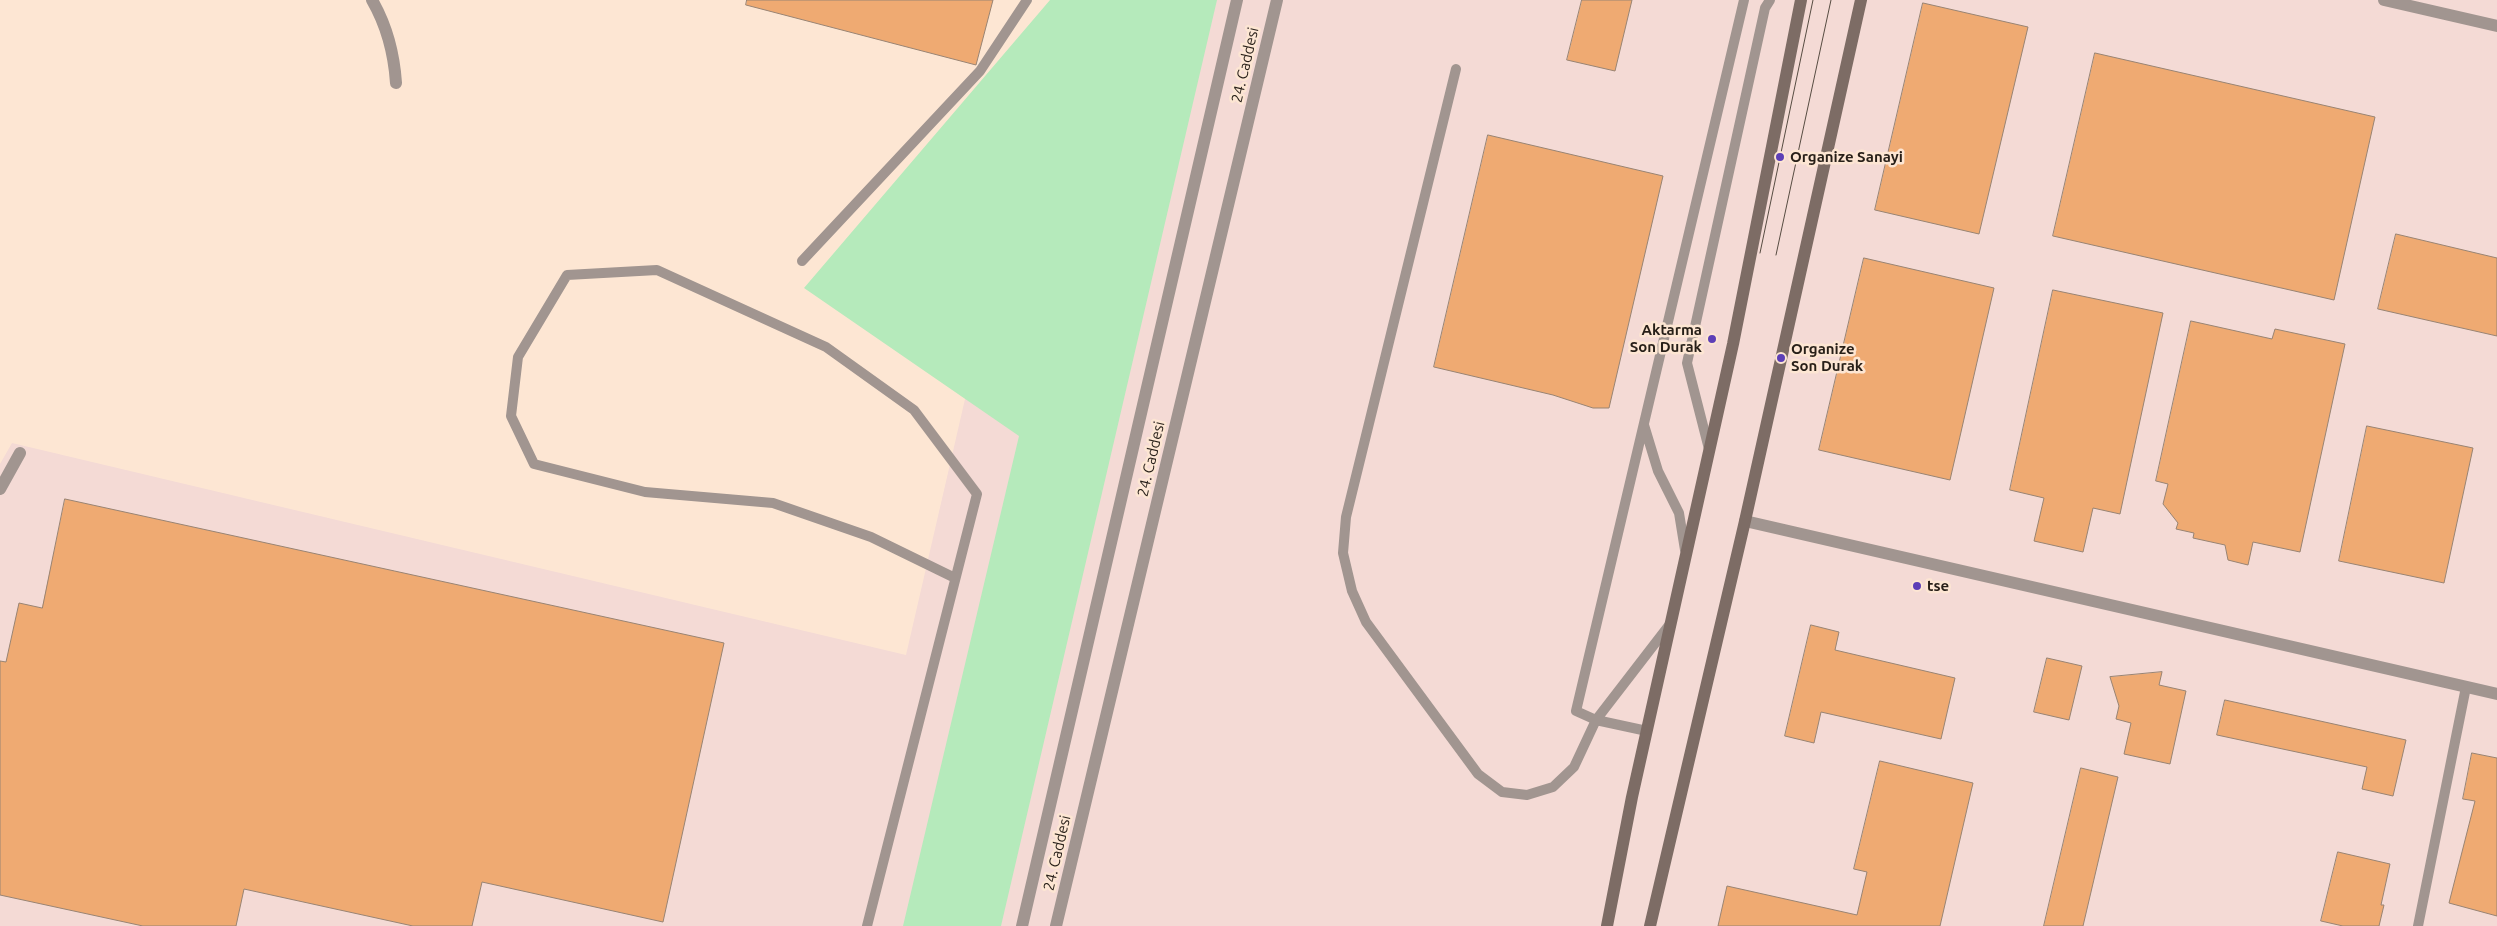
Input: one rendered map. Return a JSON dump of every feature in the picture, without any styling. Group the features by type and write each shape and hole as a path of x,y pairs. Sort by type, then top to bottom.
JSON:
{"main road":[{"path":"1608,926 1647,731 1735,334 1801,0"},
{"path":"1650,926 1745,521 1861,0"}],"street":[{"path":"372,0 386,27 391,45 396,83"},
{"name":"24. Caddesi","path":"1022,926 1237,0"},
{"name":"24. Caddesi","path":"1056,926 1277,0"},
{"path":"2384,0 2497,26"},
{"path":"0,489 20,453"},
{"path":"1745,521 2497,694"}],"lane":[{"path":"802,260 980,71 1027,0"},
{"path":"1647,731 1596,720 1576,711 1744,0"},
{"path":"1710,450 1687,363 1765,8 1770,0"},
{"path":"1456,70 1346,517 1343,553 1352,591 1366,622 1478,774 1502,792 1527,795 1553,787 1574,767 1596,720 1672,621"},
{"path":"867,926 977,494 914,410 826,347 657,270 567,275 518,358 511,416 534,464 645,492 773,503 871,536 955,578"},
{"path":"1644,424 1658,471 1679,513 1686,556"},
{"path":"2418,926 2466,687"}],"shaded area":[{"path":"1057,0 2497,0 2497,926 0,926 0,464 12,443 906,655"}],"green space":[{"path":"1050,0 1217,0 1001,926 903,926 1019,436 804,288"}],"building":[{"path":"747,0 993,0 976,65 746,5"},
{"path":"1582,0 1632,0 1615,71 1567,60"},
{"path":"1923,3 2028,27 1979,234 1875,210"},
{"path":"2095,53 2375,117 2334,300 2053,236"},
{"path":"1488,135 1663,176 1609,408 1593,408 1553,395 1434,367"},
{"path":"2396,234 2497,258 2497,336 2378,309"},
{"path":"1864,258 1994,288 1950,480 1819,450"},
{"path":"2053,290 2163,313 2120,514 2093,508 2083,552 2034,541 2044,498 2010,490"},
{"path":"2191,321 2272,339 2275,329 2345,344 2300,552 2253,542 2248,565 2228,560 2225,545 2193,538 2194,533 2176,529 2178,523 2163,504 2168,484 2156,481"},
{"path":"2367,426 2473,448 2444,583 2339,561"},
{"path":"65,499 724,643 663,922 482,882 472,926 413,926 244,889 236,926 143,926 0,895 0,661 6,662 19,603 42,608"},
{"path":"1811,625 1839,632 1835,650 1955,678 1941,739 1821,712 1814,743 1785,736"},
{"path":"2047,658 2082,666 2069,720 2034,712"},
{"path":"2162,672 2159,685 2186,691 2170,764 2124,754 2131,723 2116,719 2119,706 2110,677"},
{"path":"2225,700 2406,740 2393,796 2362,789 2367,767 2217,735"},
{"path":"2472,753 2497,758 2497,916 2449,903 2475,801 2463,799"},
{"path":"1880,761 1973,783 1940,926 1718,926 1727,886 1857,915 1867,872 1854,869"},
{"path":"2081,768 2118,777 2083,926 2044,926"},
{"path":"2338,852 2390,864 2381,905 2384,905 2379,926 2343,926 2321,921"}],"tram line":[{"path":"1760,253 1813,0"},
{"path":"1776,255 1831,0"}],"place":[{"name":"Organize Sanayi","path":"1780,157"},
{"name":"Aktarma Son Durak","path":"1712,339"},
{"name":"Organize Son Durak","path":"1781,358"},
{"name":"tse","path":"1917,586"}]}
